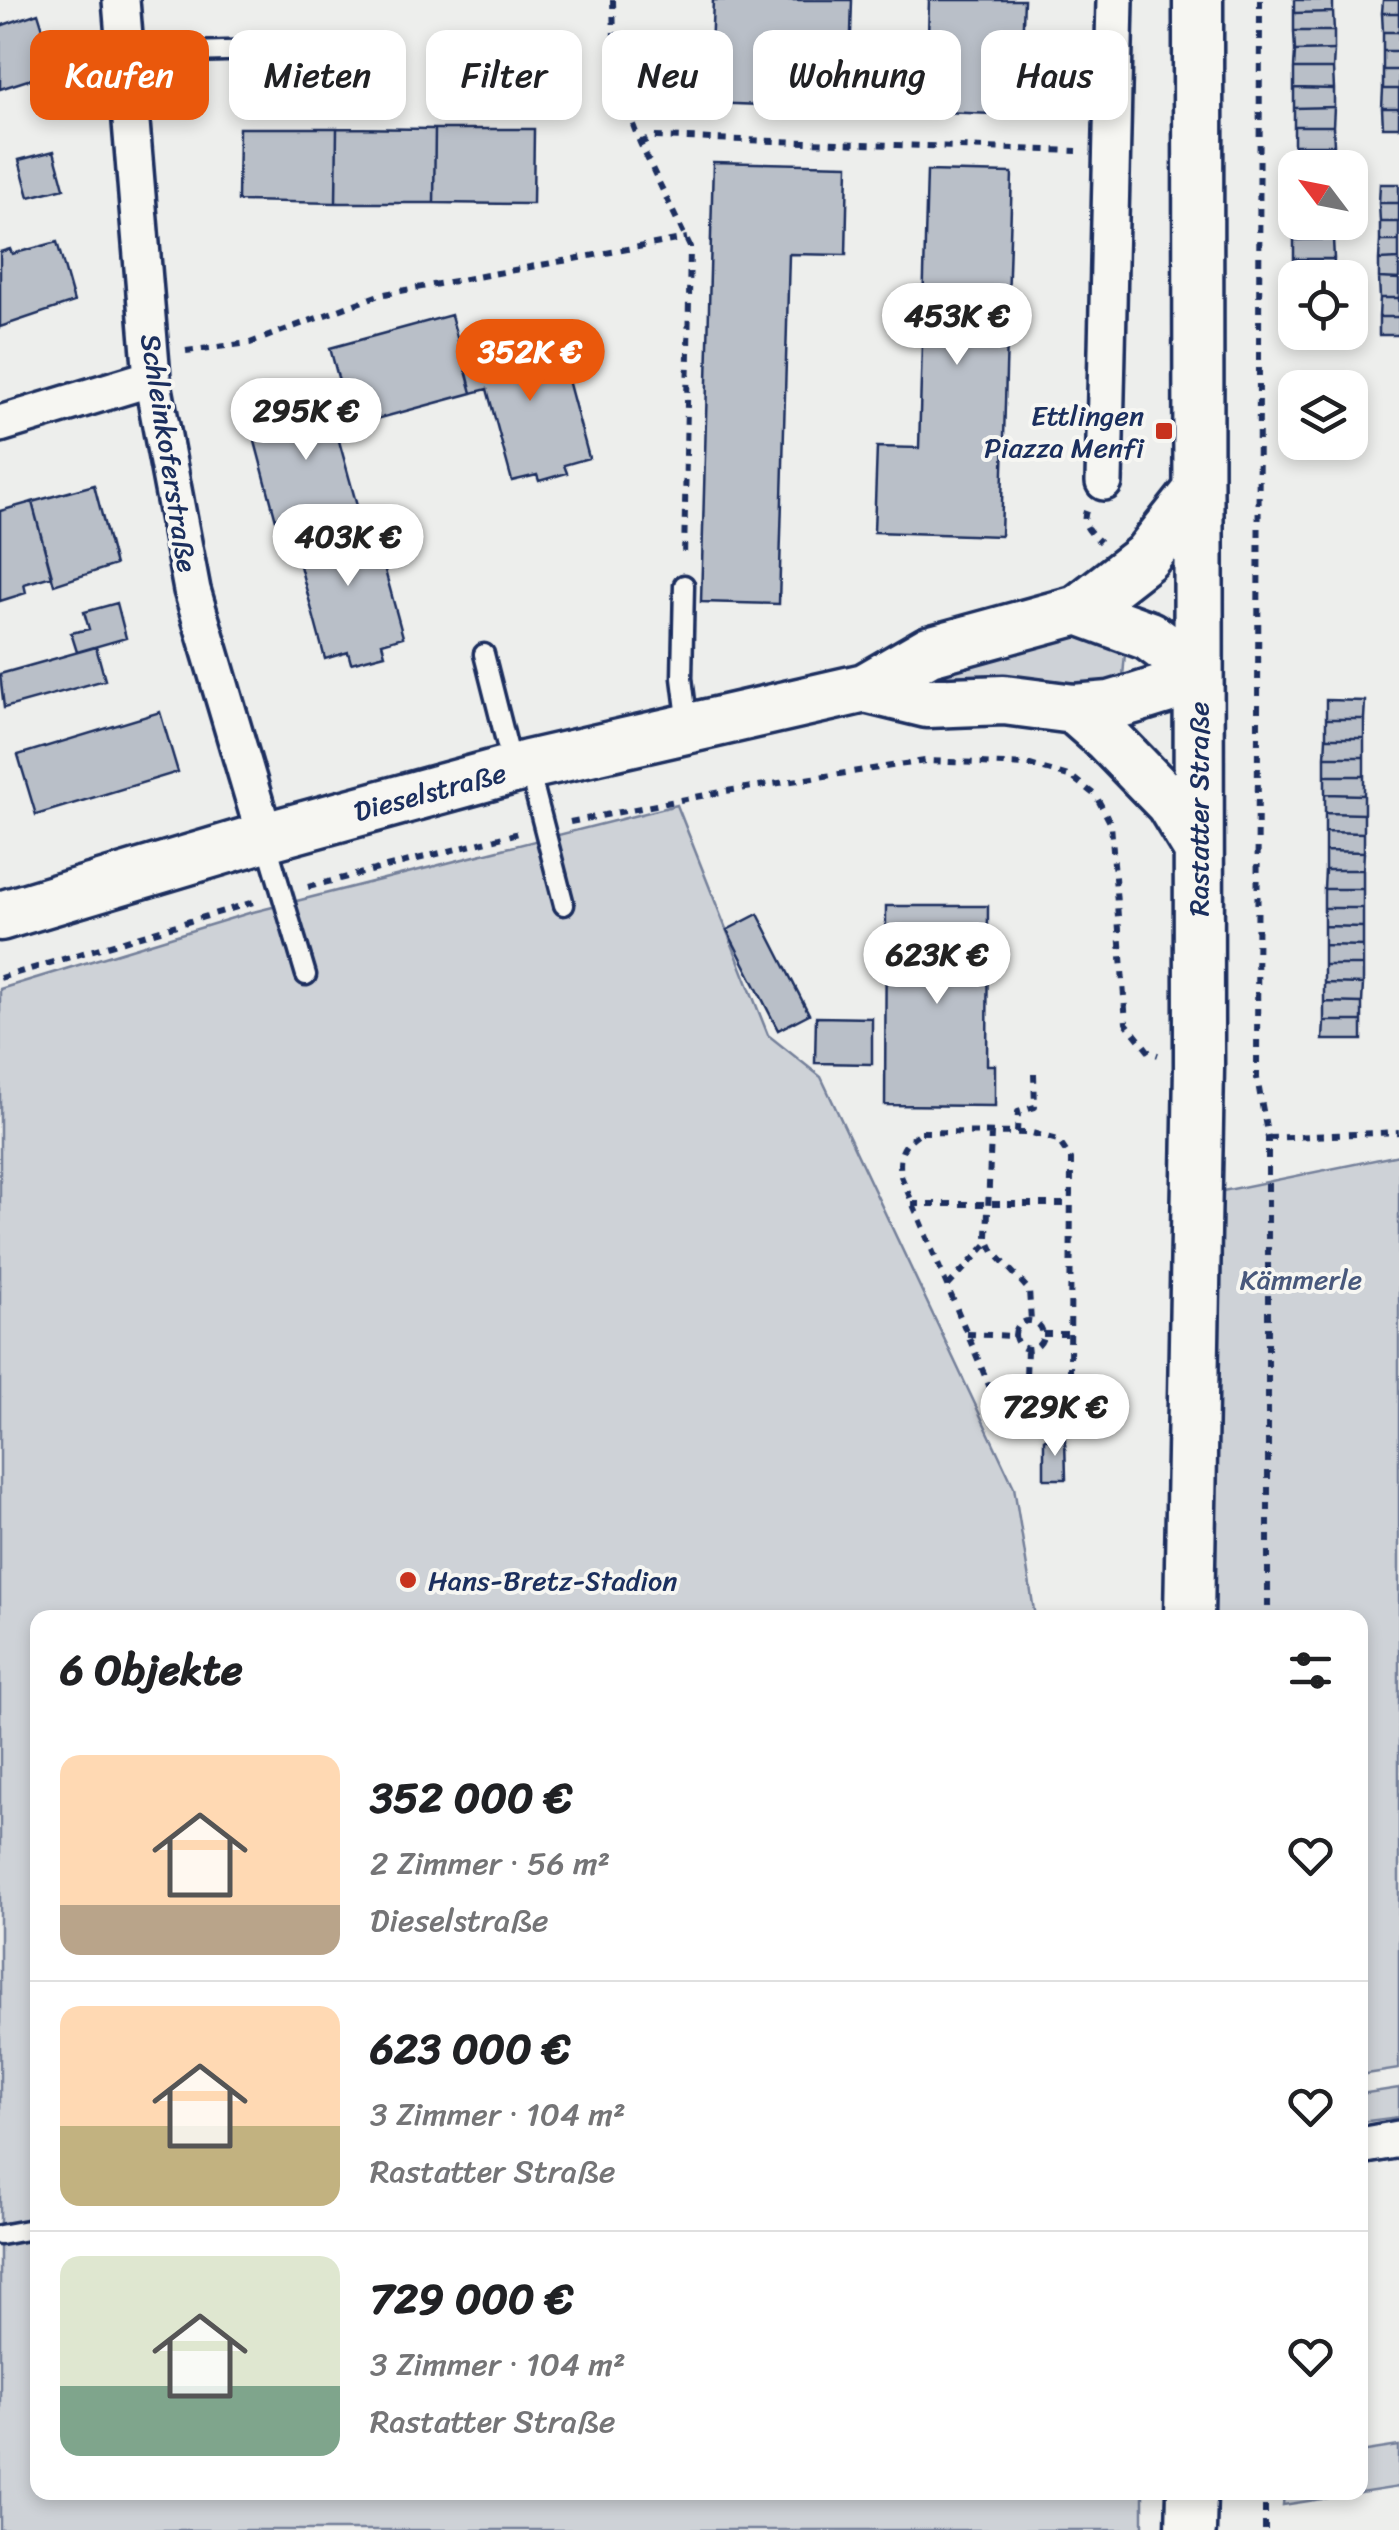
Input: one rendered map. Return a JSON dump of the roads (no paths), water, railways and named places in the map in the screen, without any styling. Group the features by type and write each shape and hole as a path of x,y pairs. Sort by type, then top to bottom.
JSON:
{"street":[{"name":"Schleinkoferstraße","path":"120,0 123,30"},
{"path":"1104,482 1115,0"},
{"name":"Rastatter Straße","path":"1189,1610 1200,1066 1198,0"},
{"name":"Schleinkoferstraße","path":"131,120 151,367 192,590 265,837"},
{"path":"0,424 151,367"},
{"name":"Dieselstraße","path":"0,916 520,767 865,688 928,651 1078,610 1146,557 1198,491"},
{"path":"1078,610 1149,636 1197,672"},
{"name":"Dieselstraße","path":"865,688 927,703 1004,700 1074,709 1110,706 1169,688 1197,672"},
{"path":"1074,709 1108,738 1170,803 1198,850"},
{"path":"1368,2145 1399,2140"},
{"path":"1191,2530 1192,2500"}],"lane":[{"path":"684,585 682,678 688,727"},
{"path":"484,654 520,767 544,827 564,905"},
{"path":"265,837 306,975"},
{"path":"0,2235 30,2229"}],"place":[{"name":"Ettlingen Piazza Menfi","path":"1164,431"},
{"name":"Hans-Bretz-Stadion","path":"408,1580"}],"park label":[{"name":"Kämmerle","path":"1301,1279"}]}
